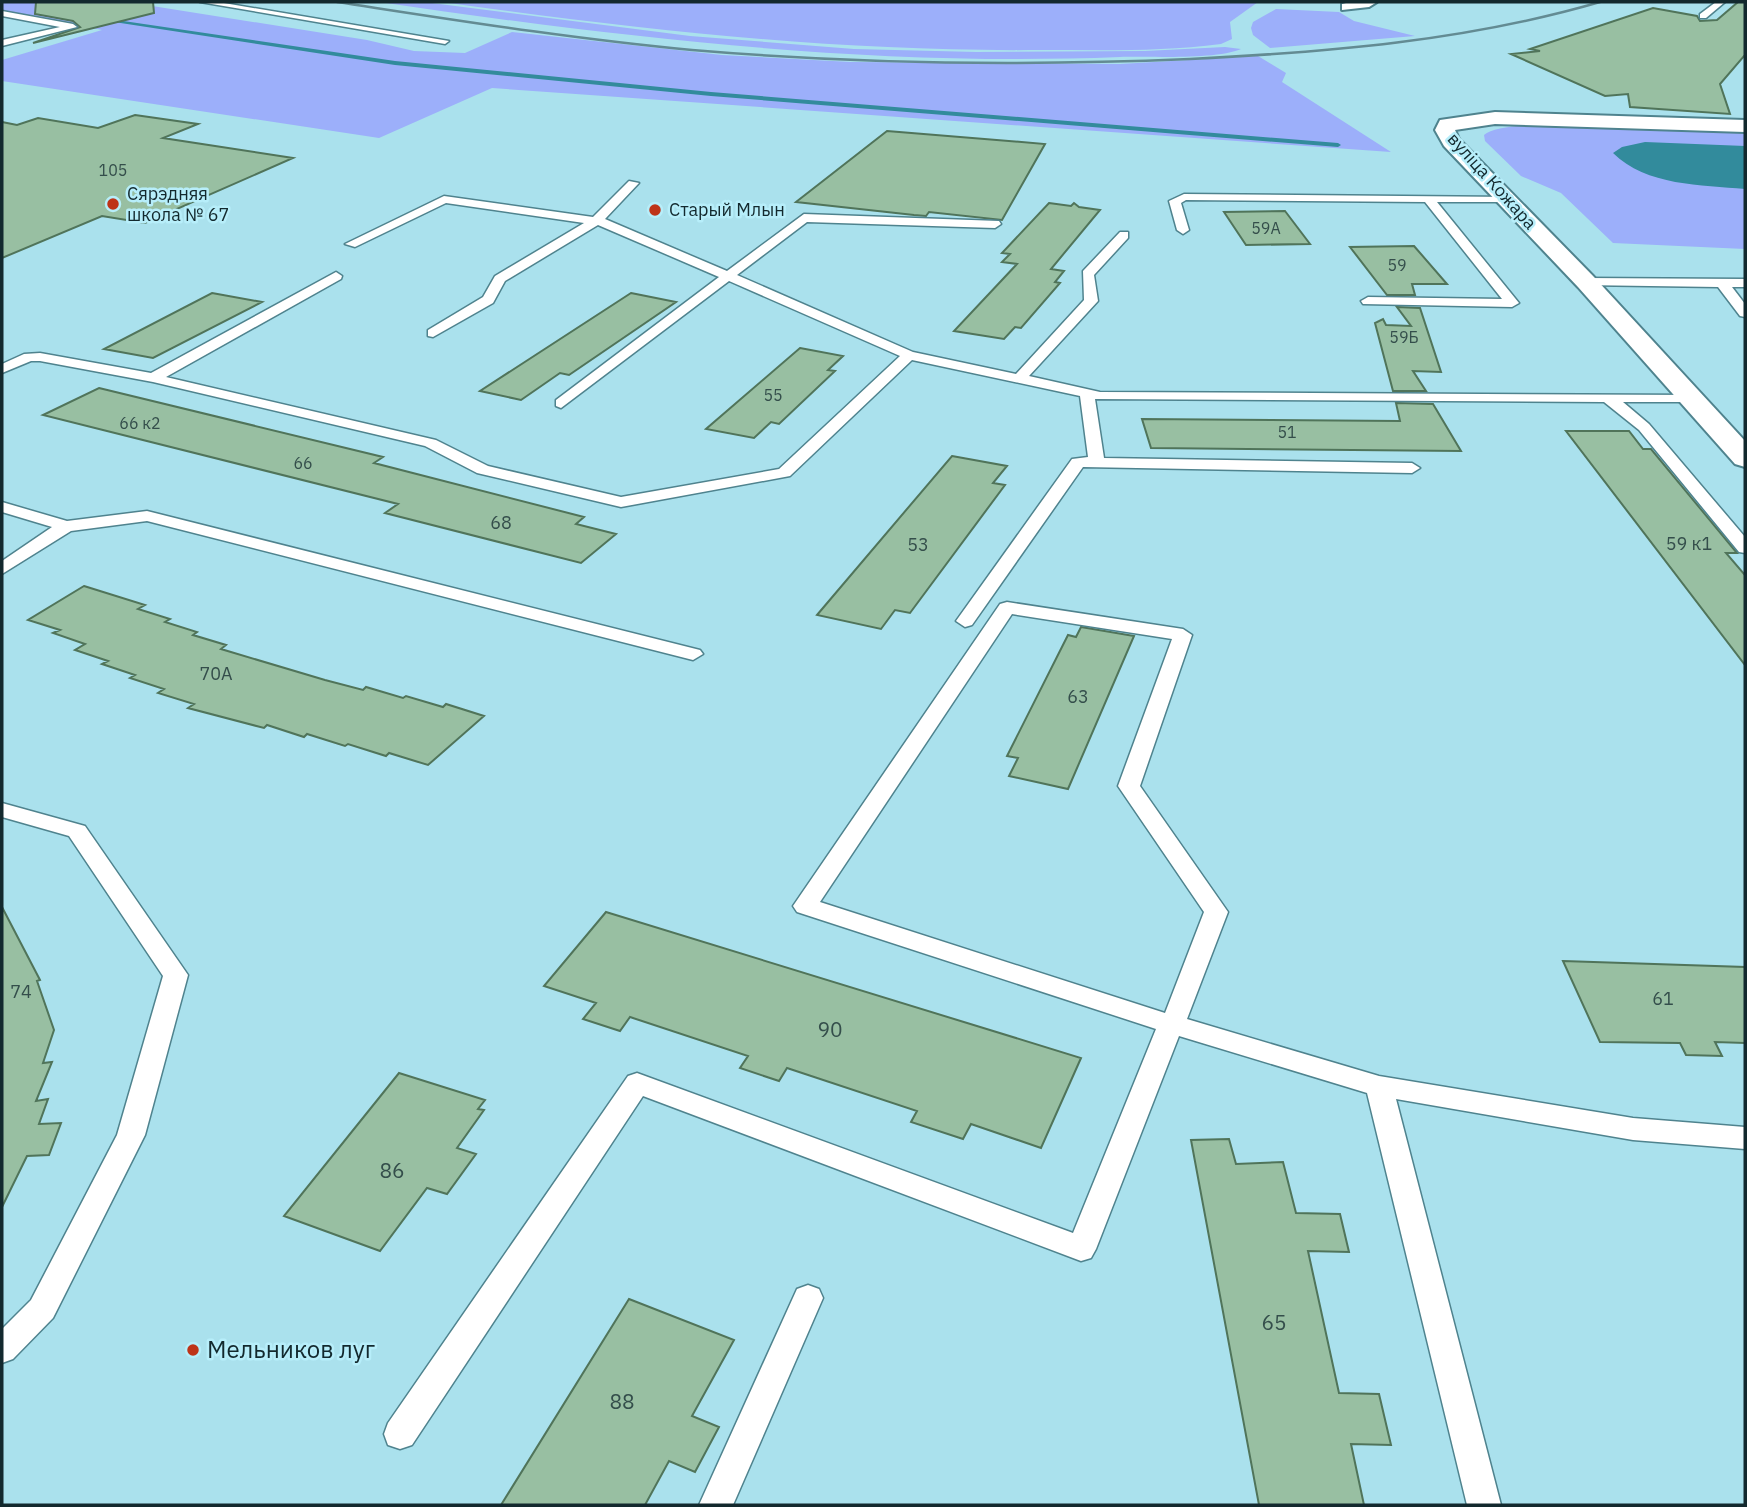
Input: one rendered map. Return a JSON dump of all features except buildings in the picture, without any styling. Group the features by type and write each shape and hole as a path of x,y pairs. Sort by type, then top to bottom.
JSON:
{"street":[{"path":"1347,7 1370,2"},
{"name":"вуліца Кожара","path":"1745,126 1495,118 1447,124 1445,130 1451,142 1586,282 1745,458"}],"lane":[{"path":"204,2 445,41"},
{"path":"1703,16 1721,2"},
{"path":"2,14 72,27 2,43"},
{"path":"2,33 21,29 44,34"},
{"path":"433,333 488,300 500,279 596,221 633,183"},
{"path":"1183,230 1175,201 1184,197 1506,199"},
{"path":"1368,301 1512,303 1428,198"},
{"path":"351,244 444,199 596,221 730,276 909,355 1100,396 1691,398"},
{"path":"561,402 804,218 995,224"},
{"path":"1019,379 1091,301 1088,274 1124,235"},
{"path":"153,379 336,276"},
{"path":"1586,282 1745,283"},
{"path":"1722,283 1744,309"},
{"path":"2,369 29,357 40,357 153,379 430,443 483,470 621,502 783,473 909,355"},
{"path":"1087,393 1097,462"},
{"path":"1607,397 1644,427 1745,548"},
{"path":"965,621 1078,462 1412,468"},
{"path":"2,507 66,526 147,516 693,654"},
{"path":"2,569 66,526"},
{"path":"400,1434 637,1083 1081,1249 1171,1024 1216,912 1129,786 1183,635 1007,608 805,906 1171,1024 1379,1086 1633,1129 1745,1138"},
{"path":"2,810 77,831 176,975 131,1135 42,1309 2,1349"},
{"path":"1379,1086 1484,1505"},
{"path":"716,1505 808,1298"}],"shaded area":[{"path":"2,2 127,2 367,40 414,51 465,53 512,32 722,55 851,62 1120,64 1258,56 1286,73 1282,82 1391,152 492,88 379,138 2,81 2,60 102,30 2,10"},
{"path":"379,2 424,2 690,36 854,49 976,52 1145,51 1225,47 1241,49 1199,56 1027,59 841,53 655,38"},
{"path":"442,2 1258,2 1230,22 1232,39 1221,44 1108,50 965,50 740,37 591,22"},
{"path":"1276,9 1339,12 1354,21 1415,36 1270,48 1253,35 1251,28 1253,22"},
{"path":"1626,122 1745,130 1745,249 1613,243 1561,193 1521,176 1485,141 1484,135 1494,130 1529,125"},
{"path":"1645,142 1745,146 1745,189 1693,185 1658,178 1626,164 1613,153 1622,147"}],"waterway":[{"path":"23,2 51,8"},
{"path":"103,19 395,63 711,94 1338,145"}],"railway":[{"path":"337,2 647,46 878,61 1003,63 1190,59 1345,48 1499,26 1600,2"}],"place":[{"name":"Сярэдняя школа № 67","path":"113,204"},
{"name":"Старый Млын","path":"655,210"},
{"name":"Мельников луг","path":"193,1350"}]}
